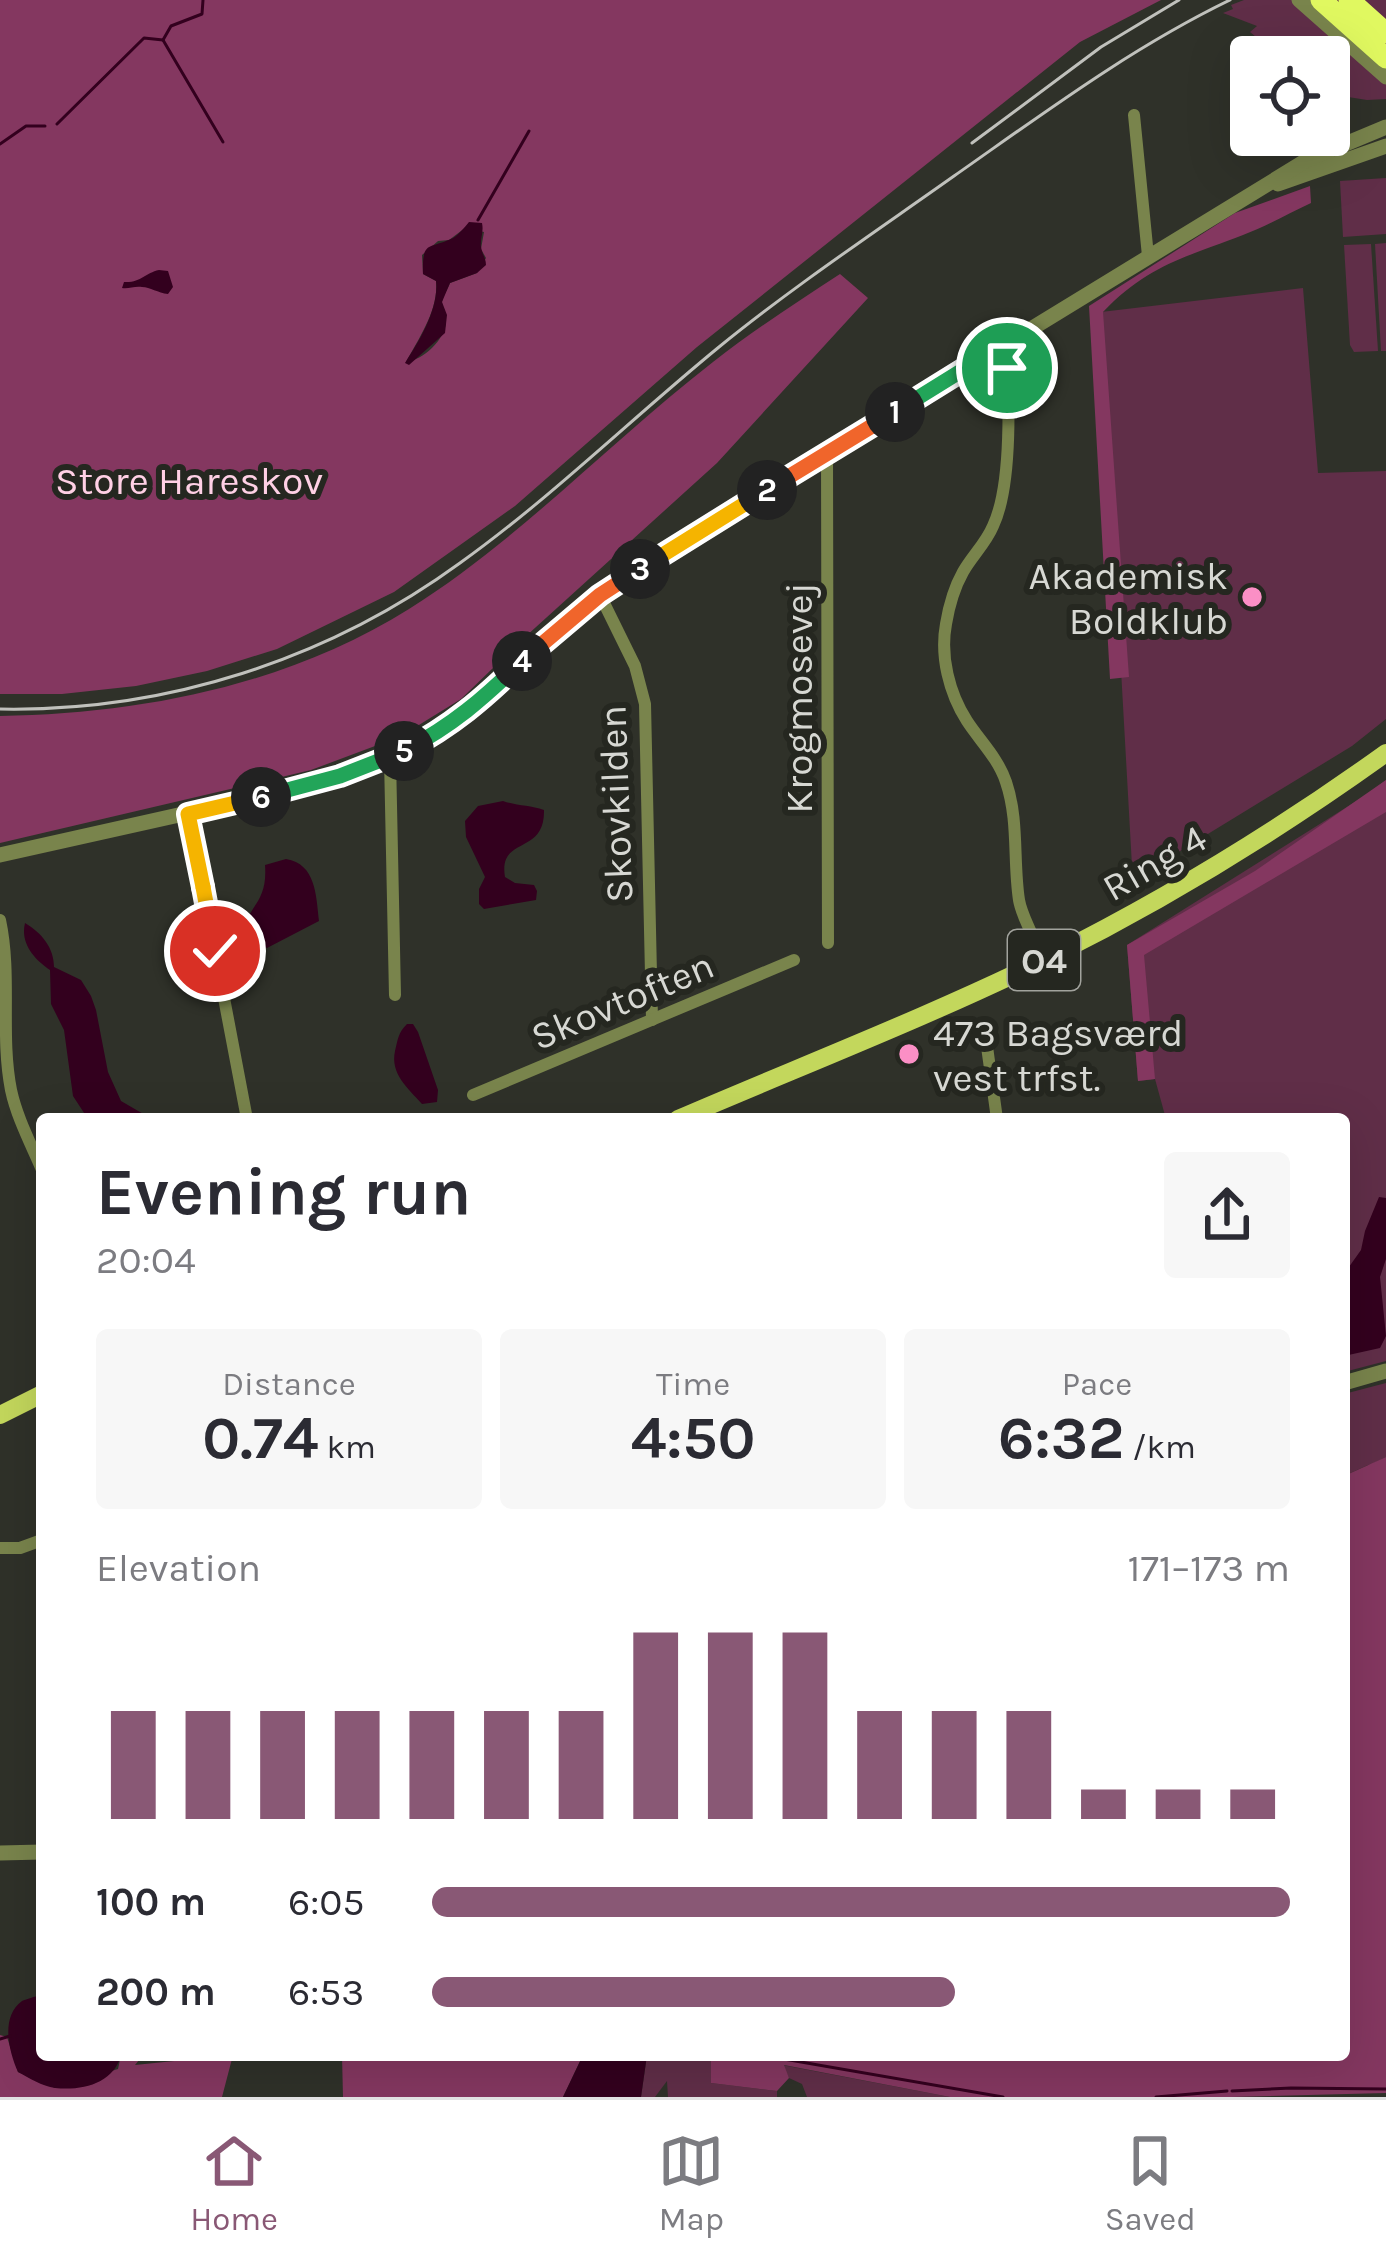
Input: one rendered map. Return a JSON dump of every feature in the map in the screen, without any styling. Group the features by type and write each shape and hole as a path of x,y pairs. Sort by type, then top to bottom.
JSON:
{"highway":[{"path":"1321,0 1386,58"},
{"path":"1349,0 1386,33"}],"main road":[{"name":"Ring 4","path":"692,1113 1067,948 1258,841 1386,753"},
{"path":"0,1415 36,1397"}],"street":[{"path":"1299,0 1386,77"},
{"path":"1134,115 1148,256"},
{"path":"0,855 295,789 390,758 435,735 469,711 600,595 1307,160 1380,129"},
{"path":"1264,188 1386,146"},
{"path":"1003,345 1007,454 1001,509 991,533 962,572 950,602 945,658 962,712 1006,781 1013,809 1020,906 1032,934"},
{"name":"Krogmosevej","path":"827,453 828,943"},
{"name":"Skovkilden","path":"600,595 635,666 645,704 652,1019"},
{"path":"390,758 395,995"},
{"path":"188,814 246,1113"},
{"path":"0,920 11,1093 36,1156"},
{"name":"Skovtoften","path":"473,1095 794,961"},
{"path":"984,1025 996,1113"},
{"path":"1350,1381 1386,1371"},
{"path":"0,1548 36,1542"},
{"path":"0,1853 36,1852"}],"shaded area":[{"path":"1244,0 1386,0 1386,99 1350,97 1350,36 1255,36 1250,32 1257,26 1223,13 1233,9 1231,5"},
{"path":"1386,178 1386,234 1343,237 1340,181"},
{"path":"469,222 482,223 486,265 450,283 442,302 447,315 445,333 409,365 405,363 435,302 436,281 423,274 426,250 453,238"},
{"path":"1386,243 1386,351 1381,351 1375,244"},
{"path":"1371,244 1378,351 1354,352 1344,245"},
{"path":"168,271 173,287 168,294 145,287 122,288 124,282"},
{"name":"Akademisk Boldklub","path":"1303,288 1318,473 1386,471 1386,719 1352,746 1167,859 1132,866 1101,312"},
{"path":"1386,780 1386,1361 1350,1370 1350,1113 1164,1113 1155,1079 1138,1081 1127,945"},
{"path":"503,801 544,810 537,834 508,855 505,864 505,877 534,885 536,900 484,909 479,904 479,889 485,877 466,837 465,821 478,806"},
{"path":"286,859 309,874 319,921 267,948 242,937 244,926 263,889 265,865"},
{"path":"25,923 46,942 54,967 81,980 96,1010 108,1072 121,1101 142,1113 84,1113 73,1096 64,1030 51,1004 50,970 30,950"},
{"path":"407,1024 418,1032 438,1090 437,1102 422,1104 398,1074 395,1051"},
{"path":"1379,1197 1386,1198 1386,1259 1380,1277 1386,1336 1380,1348 1350,1355 1350,1266 1361,1250"},
{"path":"1386,1383 1386,1457 1374,1463 1386,1463 1350,1473 1350,1392"},
{"path":"36,1997 36,2061 119,2061 112,2072 86,2086 55,2088 18,2072 9,2025 22,2001"},
{"path":"580,2061 646,2061 641,2097 563,2097"},
{"path":"646,2061 711,2061 711,2083 777,2091 777,2097 668,2097 667,2081 655,2097 641,2097"},
{"path":"782,2065 950,2097 807,2097 802,2084 789,2078"}],"green space":[{"name":"Store Hareskov","path":"0,0 1161,0 1080,42 697,347 515,506 394,592 277,649 207,671 136,686 62,694 0,694","holes":["465,228 484,232 481,249 486,258 477,273 450,283 443,297 446,322 442,336 426,353 406,362 427,323 436,292 436,281 423,274 422,255"]},
{"path":"1310,186 1311,203 1168,264 1136,283 1103,312 1129,677 1110,679 1089,306 1235,213"},
{"path":"840,274 868,298 717,463 461,699 414,728 311,770 0,843 0,716 106,709 212,690 314,658 362,635 450,582 713,362"},
{"path":"1386,780 1386,812 1144,955 1155,1079 1138,1081 1127,945 1255,871"},
{"path":"1386,1457 1386,2093 950,2097 784,2065 789,2078 777,2091 711,2083 711,2061 1350,2061 1350,1473"},
{"path":"0,2035 7,2037 18,2072 55,2088 118,2069 120,2061 138,2061 135,2065 231,2061 222,2097 0,2097"},
{"path":"342,2061 580,2061 563,2097 343,2097"}],"waterway":[{"path":"57,124 144,38 163,40 171,26 202,14 203,0"},
{"path":"163,40 223,142"},
{"path":"0,144 26,126 45,126"},
{"path":"478,220 529,131"},
{"path":"0,2039 10,2036"},
{"path":"795,2061 1003,2097"},
{"path":"1232,2091 1386,2089"},
{"path":"1156,2097 1227,2091"}],"tram line":[{"path":"972,143 1101,47 1179,0"},
{"path":"0,709 123,701 242,674 300,653 409,597 527,512 719,347 805,281 1089,82 1230,0"}],"place":[{"name":"Akademisk Boldklub","path":"1252,597"},
{"name":"473 Bagsværd vest trfst.","path":"909,1054"}],"route":[{"path":"215,951 188,814 340,776 435,735 469,711 555,631 634,572 1003,345 1007,368"}]}
